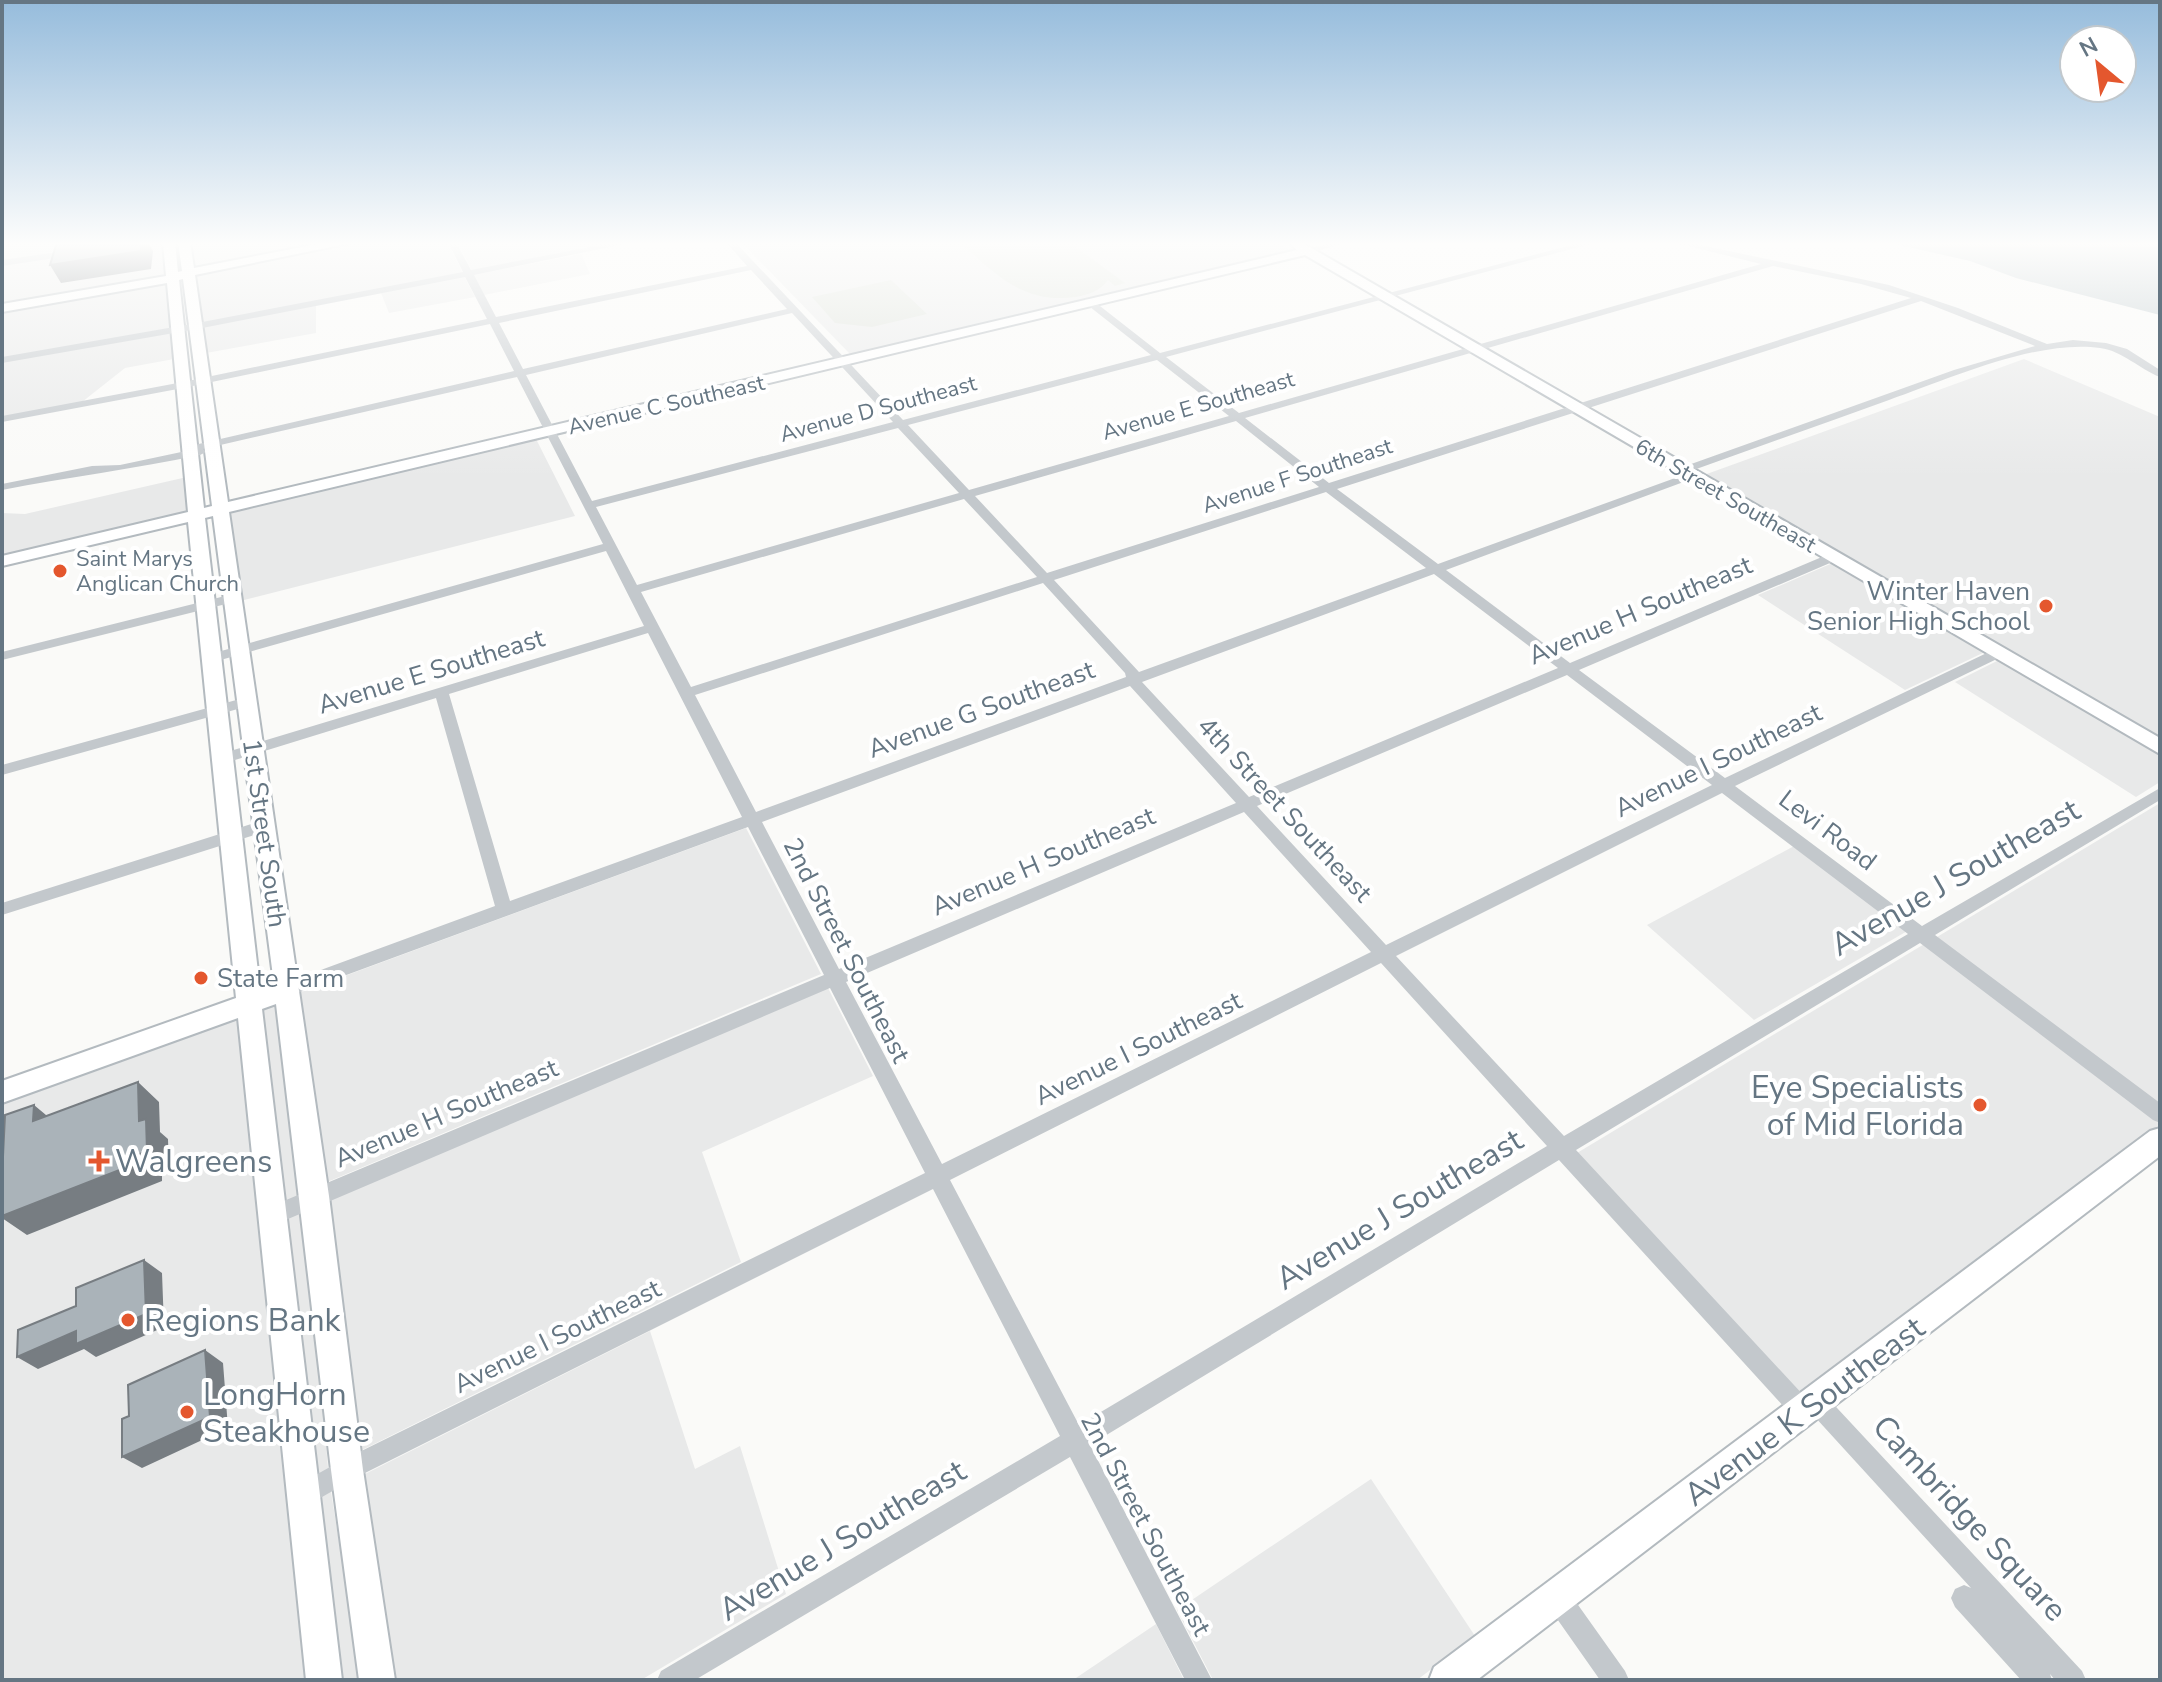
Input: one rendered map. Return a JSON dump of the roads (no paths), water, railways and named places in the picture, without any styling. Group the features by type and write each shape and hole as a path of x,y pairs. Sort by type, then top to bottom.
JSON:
{"main road":[{"name":"1st Street South","path":"185,320 187,328"},
{"name":"1st Street South","path":"187,320 209,513 205,605 324,1680"},
{"name":"Avenue C Southeast","path":"2,561 1008,320"},
{"name":"6th Street Southeast","path":"1428,320 2160,747"},
{"name":"1st Street South","path":"209,513 233,598 377,1680"},
{"path":"2,1092 286,990"},
{"name":"Avenue K Southeast","path":"1447,1680 2160,1140"}],"street":[{"path":"2,360 226,320"},
{"path":"2,487 81,470 120,468 521,375 525,370 747,320"},
{"name":"4th Street Southeast","path":"804,320 1132,672 1133,681 1562,1149 1810,1407"},
{"name":"Levi Road","path":"1114,320 1327,487 2160,1114"},
{"name":"Avenue D Southeast","path":"590,505 1290,320"},
{"name":"Avenue E Southeast","path":"635,590 1572,320"},
{"name":"Avenue F Southeast","path":"687,693 1849,320"},
{"path":"1978,320 2047,347 2073,343 2103,345 2123,351 2160,374"},
{"path":"2,419 493,321"},
{"name":"2nd Street Southeast","path":"493,321 1199,1680"},
{"name":"Avenue G Southeast","path":"286,990 1133,681 1968,369 2047,347"},
{"path":"212,658 611,546"},
{"name":"Avenue H Southeast","path":"274,1215 1246,804 1574,672 1833,557"},
{"path":"2,656 233,598"},
{"name":"Avenue E Southeast","path":"222,759 654,627"},
{"name":"Avenue I Southeast","path":"303,1496 347,1470 1724,785 1998,653"},
{"path":"442,694 505,911"},
{"path":"2,770 247,702"},
{"name":"Avenue J Southeast","path":"670,1680 2160,793"},
{"path":"2,909 264,826"},
{"name":"Cambridge Square","path":"1810,1407 2073,1680"},
{"path":"1557,1597 1616,1680"},
{"path":"1964,1598 2039,1680"}],"place":[{"name":"Saint Marys Anglican Church","path":"60,571"},
{"name":"Winter Haven Senior High School","path":"2046,606"},
{"name":"State Farm","path":"201,978"},
{"name":"Eye Specialists of Mid Florida","path":"1980,1105"},
{"name":"Walgreens","path":"99,1161"},
{"name":"Regions Bank","path":"128,1320"},
{"name":"LongHorn Steakhouse","path":"187,1412"}]}
